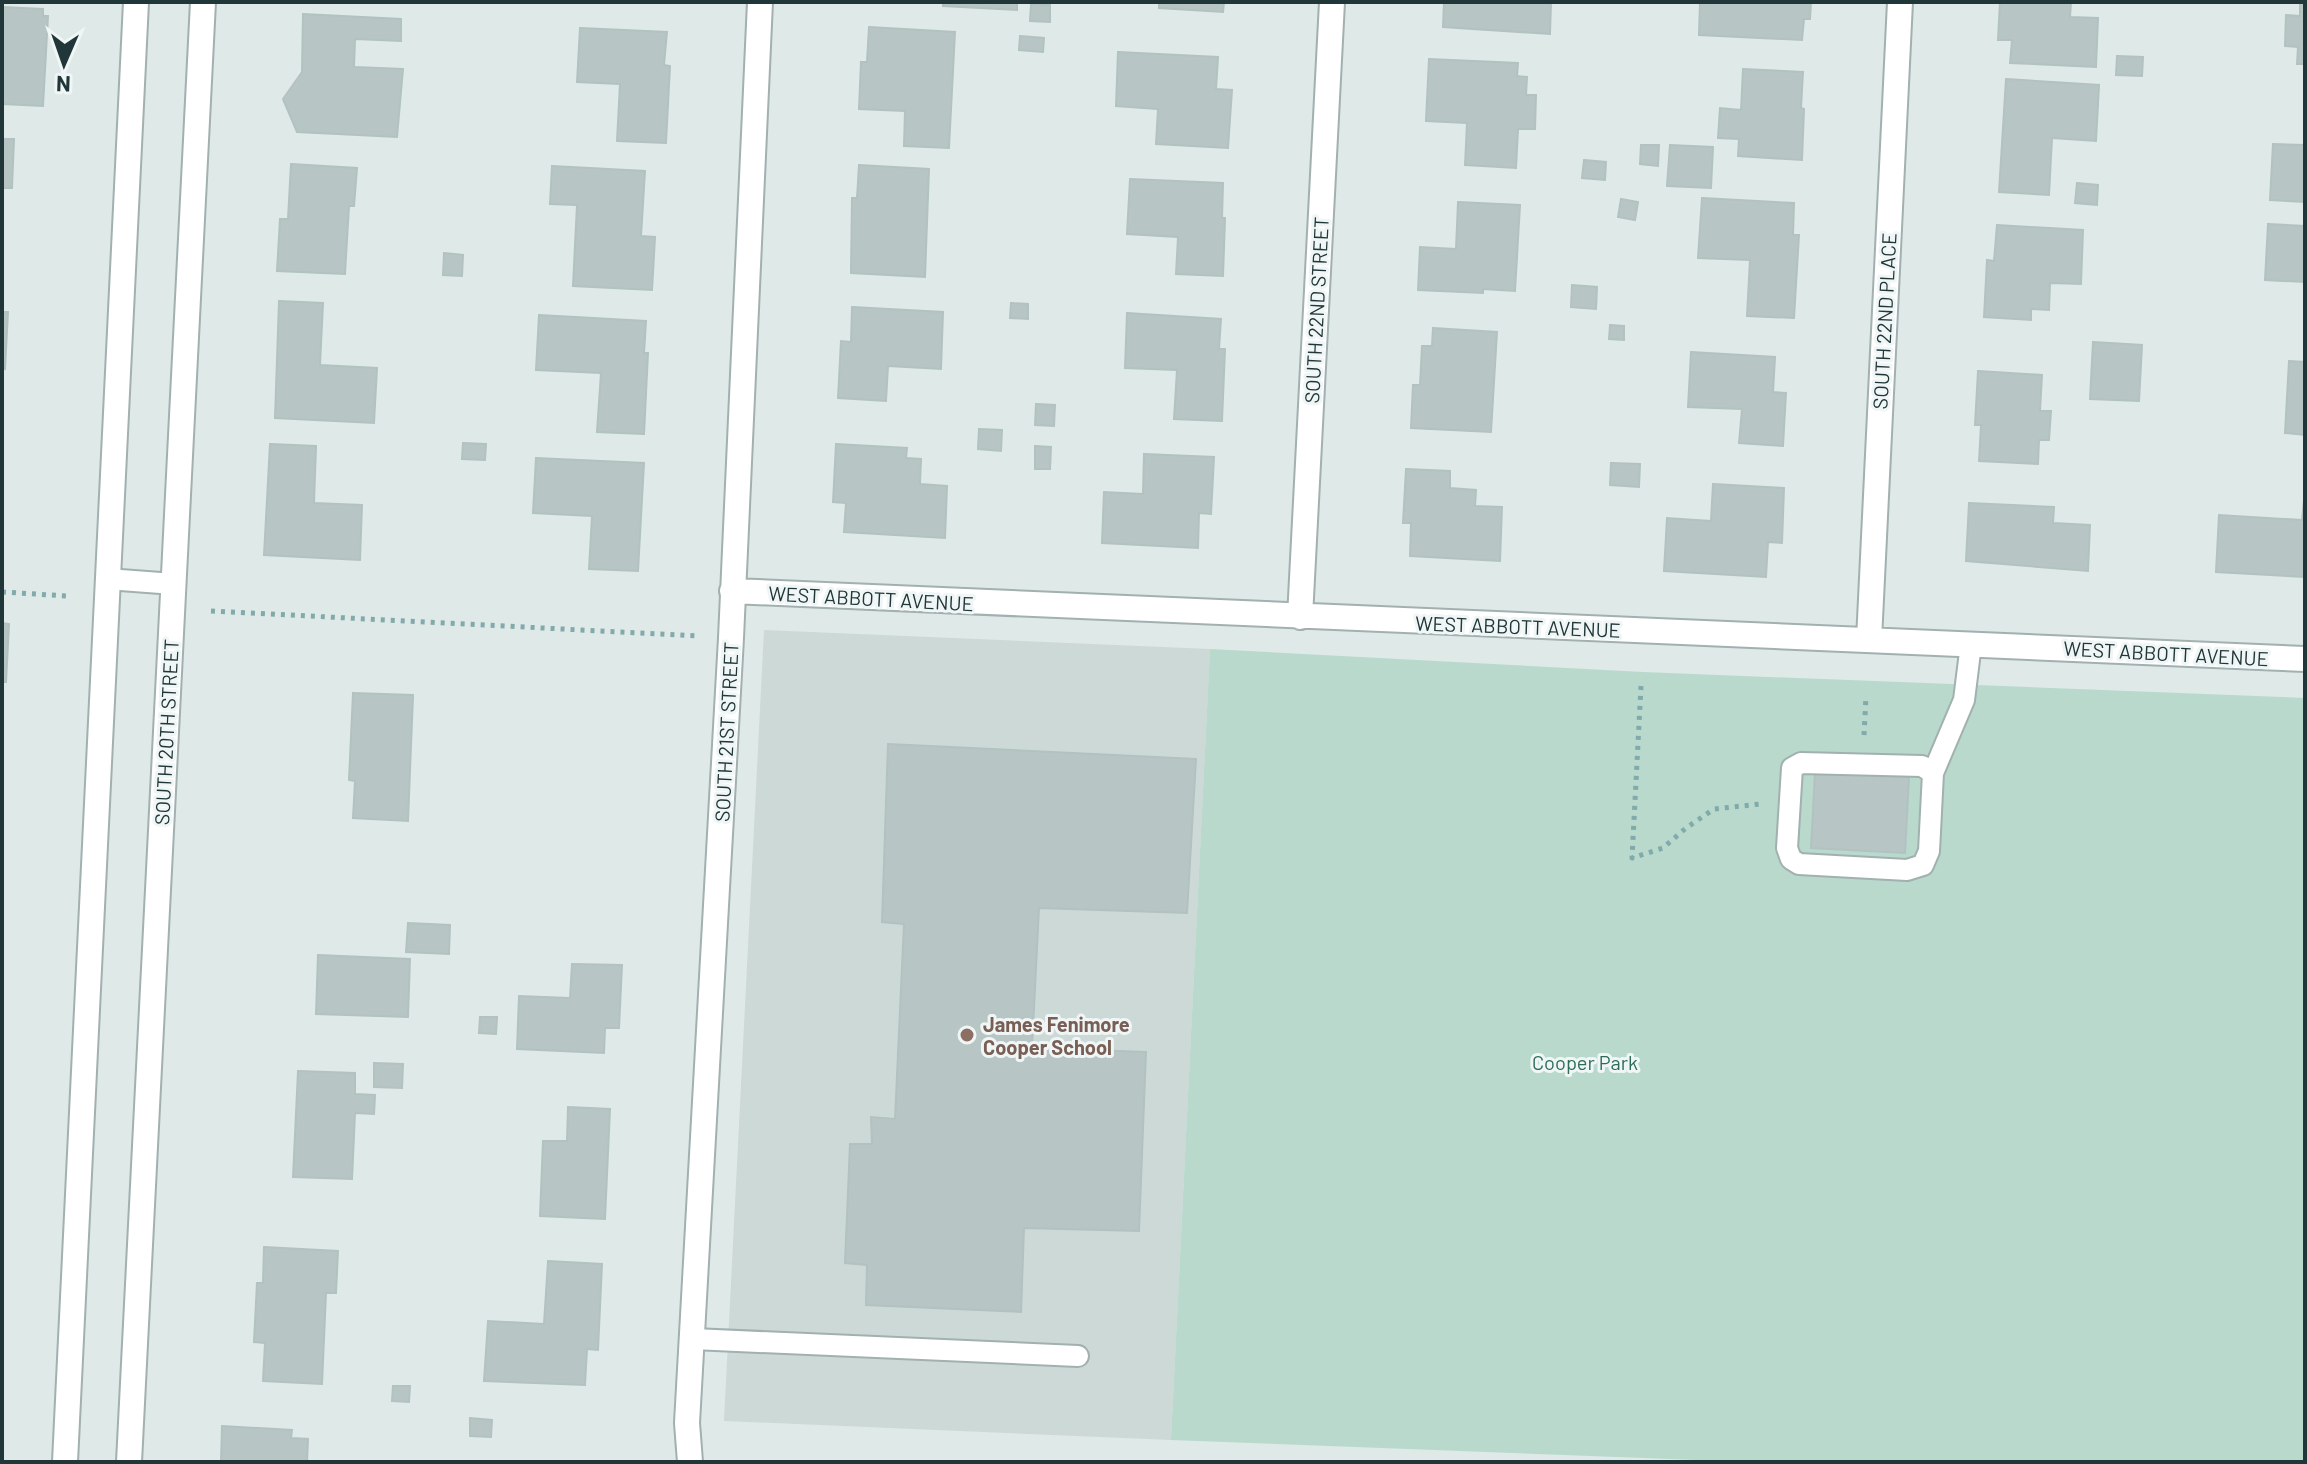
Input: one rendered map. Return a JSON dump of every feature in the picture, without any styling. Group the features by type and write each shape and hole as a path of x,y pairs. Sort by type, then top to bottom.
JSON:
{"street":[{"path":"65,1462 136,2"},
{"name":"SOUTH 20TH STREET","path":"129,1462 203,2"},
{"name":"SOUTH 21ST STREET","path":"690,1462 687,1423 760,2"},
{"name":"SOUTH 22ND STREET","path":"1300,617 1332,2"},
{"name":"SOUTH 22ND PLACE","path":"1869,640 1900,2"},
{"name":"WEST ABBOTT AVENUE","path":"732,591 2305,659"}],"lane":[{"path":"107,579 174,584"},
{"path":"1933,773 1922,766 1801,763 1792,768 1787,848 1791,859 1799,864 1907,870 1923,865 1929,851 1933,773 1964,700 1971,644"},
{"path":"693,1339 1078,1356"}],"path":[{"path":"2,592 67,596"},
{"path":"211,611 699,636"},
{"path":"1641,686 1632,858 1663,848 1714,809 1790,804"},
{"path":"1862,764 1866,696"}],"shaded area":[{"name":"James Fenimore Cooper School","path":"764,630 1210,649 1171,1440 724,1421"}],"green space":[{"name":"Cooper Park","path":"1210,649 1643,672 2305,698 2305,1462 1750,1462 1171,1440"}],"building":[{"path":"943,2 1017,2 1017,10 943,6"},
{"path":"1159,2 1224,2 1223,12 1159,8"},
{"path":"1444,2 1551,2 1550,34 1443,27"},
{"path":"1700,2 1811,2 1810,19 1804,19 1802,40 1699,35"},
{"path":"2000,2 2071,2 2070,17 2098,18 2096,67 2010,63 2012,40 1998,40"},
{"path":"2300,2 2305,2 2305,64 2297,64 2298,47 2285,46 2286,15 2300,16"},
{"path":"1031,4 1050,5 1050,22 1030,21"},
{"path":"2,7 43,9 43,16 48,16 43,106 2,104"},
{"path":"303,14 401,19 401,41 355,39 354,67 403,69 397,137 297,132 283,99 302,72"},
{"path":"869,27 955,32 949,148 904,146 905,111 859,109 861,62 867,62"},
{"path":"580,28 667,32 664,65 670,66 666,143 617,141 620,84 577,82"},
{"path":"1020,36 1044,38 1043,52 1019,50"},
{"path":"1118,52 1218,57 1216,89 1232,90 1228,148 1156,144 1158,109 1116,106"},
{"path":"2117,56 2143,57 2142,76 2116,75"},
{"path":"1429,59 1518,63 1517,76 1527,77 1526,95 1536,95 1535,129 1518,129 1516,168 1465,165 1467,123 1426,121"},
{"path":"1743,69 1803,72 1802,160 1738,156 1739,139 1718,138 1720,108 1741,110"},
{"path":"2006,79 2099,85 2096,141 2052,138 2049,195 1999,192"},
{"path":"2,139 14,139 12,188 2,188"},
{"path":"2273,144 2305,145 2305,202 2270,200"},
{"path":"1641,145 1659,145 1658,166 1640,164"},
{"path":"1670,145 1713,147 1711,188 1667,186"},
{"path":"1584,160 1606,162 1605,180 1582,178"},
{"path":"291,164 357,168 354,206 349,206 345,274 277,271 280,219 288,219"},
{"path":"859,165 929,169 925,277 851,273 852,198 857,198"},
{"path":"552,166 645,171 641,236 655,237 652,290 573,286 577,205 550,204"},
{"path":"1130,179 1223,183 1223,276 1176,274 1178,237 1127,234"},
{"path":"2077,183 2098,185 2097,205 2075,203"},
{"path":"1702,198 1794,203 1793,235 1799,235 1794,318 1747,316 1750,260 1698,258"},
{"path":"1621,199 1638,202 1635,220 1618,217"},
{"path":"1458,202 1520,205 1515,291 1418,290 1420,247 1456,249"},
{"path":"2268,224 2305,226 2305,282 2265,280"},
{"path":"1997,225 2083,230 2081,284 2050,283 2049,310 2031,309 2031,320 1984,317 1987,260 1994,261"},
{"path":"444,253 463,255 462,276 443,275"},
{"path":"1572,285 1597,287 1596,309 1571,307"},
{"path":"279,301 323,303 320,365 377,368 374,423 275,418"},
{"path":"1011,303 1028,304 1028,319 1010,318"},
{"path":"852,307 943,312 941,369 888,366 886,401 838,398 841,341 851,342"},
{"path":"2,312 8,312 5,369 2,368"},
{"path":"1127,313 1221,319 1219,349 1225,349 1222,421 1174,419 1177,370 1125,368"},
{"path":"539,315 646,321 644,353 648,353 644,434 597,432 601,373 536,370"},
{"path":"1610,325 1624,326 1624,340 1609,339"},
{"path":"1433,328 1497,332 1491,432 1411,428 1413,385 1420,385 1422,346 1432,346"},
{"path":"2093,342 2142,345 2139,401 2090,399"},
{"path":"1691,352 1775,357 1773,392 1786,393 1783,446 1739,443 1742,409 1688,407"},
{"path":"2289,361 2305,362 2305,435 2285,433"},
{"path":"1978,371 2042,375 2040,411 2051,411 2049,440 2039,440 2038,464 1979,461 1981,425 1975,425"},
{"path":"1036,404 1055,405 1054,426 1035,425"},
{"path":"979,429 1002,430 1001,451 978,449"},
{"path":"463,443 486,444 485,460 462,459"},
{"path":"270,444 316,446 314,503 362,505 360,560 264,555"},
{"path":"836,444 907,448 906,458 921,459 920,484 947,486 945,538 844,532 846,503 833,502"},
{"path":"1035,446 1051,447 1050,469 1035,469"},
{"path":"1144,454 1214,457 1211,514 1199,513 1198,548 1102,543 1104,492 1143,494"},
{"path":"536,458 644,463 638,571 589,569 592,516 533,513"},
{"path":"1611,463 1640,464 1639,487 1610,485"},
{"path":"1406,469 1450,471 1450,488 1476,490 1475,506 1502,507 1500,561 1410,556 1411,523 1403,523"},
{"path":"1713,484 1784,488 1782,543 1768,542 1766,577 1664,571 1667,518 1711,521"},
{"path":"2304,500 2305,577 2216,572 2219,515 2302,520"},
{"path":"1969,503 2054,507 2053,523 2090,525 2088,571 1966,561"},
{"path":"2,623 9,624 6,682 2,682"},
{"path":"353,693 413,695 408,821 353,818 355,781 349,780"},
{"path":"888,744 1196,759 1187,913 1039,908 1032,1048 1146,1052 1139,1231 1024,1228 1021,1312 866,1305 867,1265 845,1263 850,1144 872,1144 871,1117 895,1119 904,924 882,922"},
{"path":"1815,772 1909,777 1905,853 1811,848"},
{"path":"408,923 450,925 449,954 406,952"},
{"path":"318,955 410,959 408,1017 316,1014"},
{"path":"572,964 622,965 619,1028 605,1028 604,1053 517,1049 519,996 570,998"},
{"path":"480,1017 497,1017 496,1034 479,1033"},
{"path":"374,1063 403,1064 402,1088 374,1087"},
{"path":"298,1071 355,1073 355,1094 375,1095 374,1114 355,1113 352,1179 293,1177"},
{"path":"568,1107 610,1109 605,1219 540,1216 543,1141 567,1141"},
{"path":"264,1247 338,1251 336,1293 326,1293 322,1384 263,1381 265,1343 254,1342 257,1283 263,1283"},
{"path":"548,1261 602,1264 598,1350 587,1349 585,1385 484,1381 488,1321 544,1324"},
{"path":"393,1386 410,1386 409,1402 392,1401"},
{"path":"470,1418 492,1420 491,1437 470,1436"},
{"path":"222,1426 292,1430 291,1438 308,1439 307,1462 221,1462"}],"place":[{"name":"James Fenimore Cooper School","path":"967,1035"}]}
